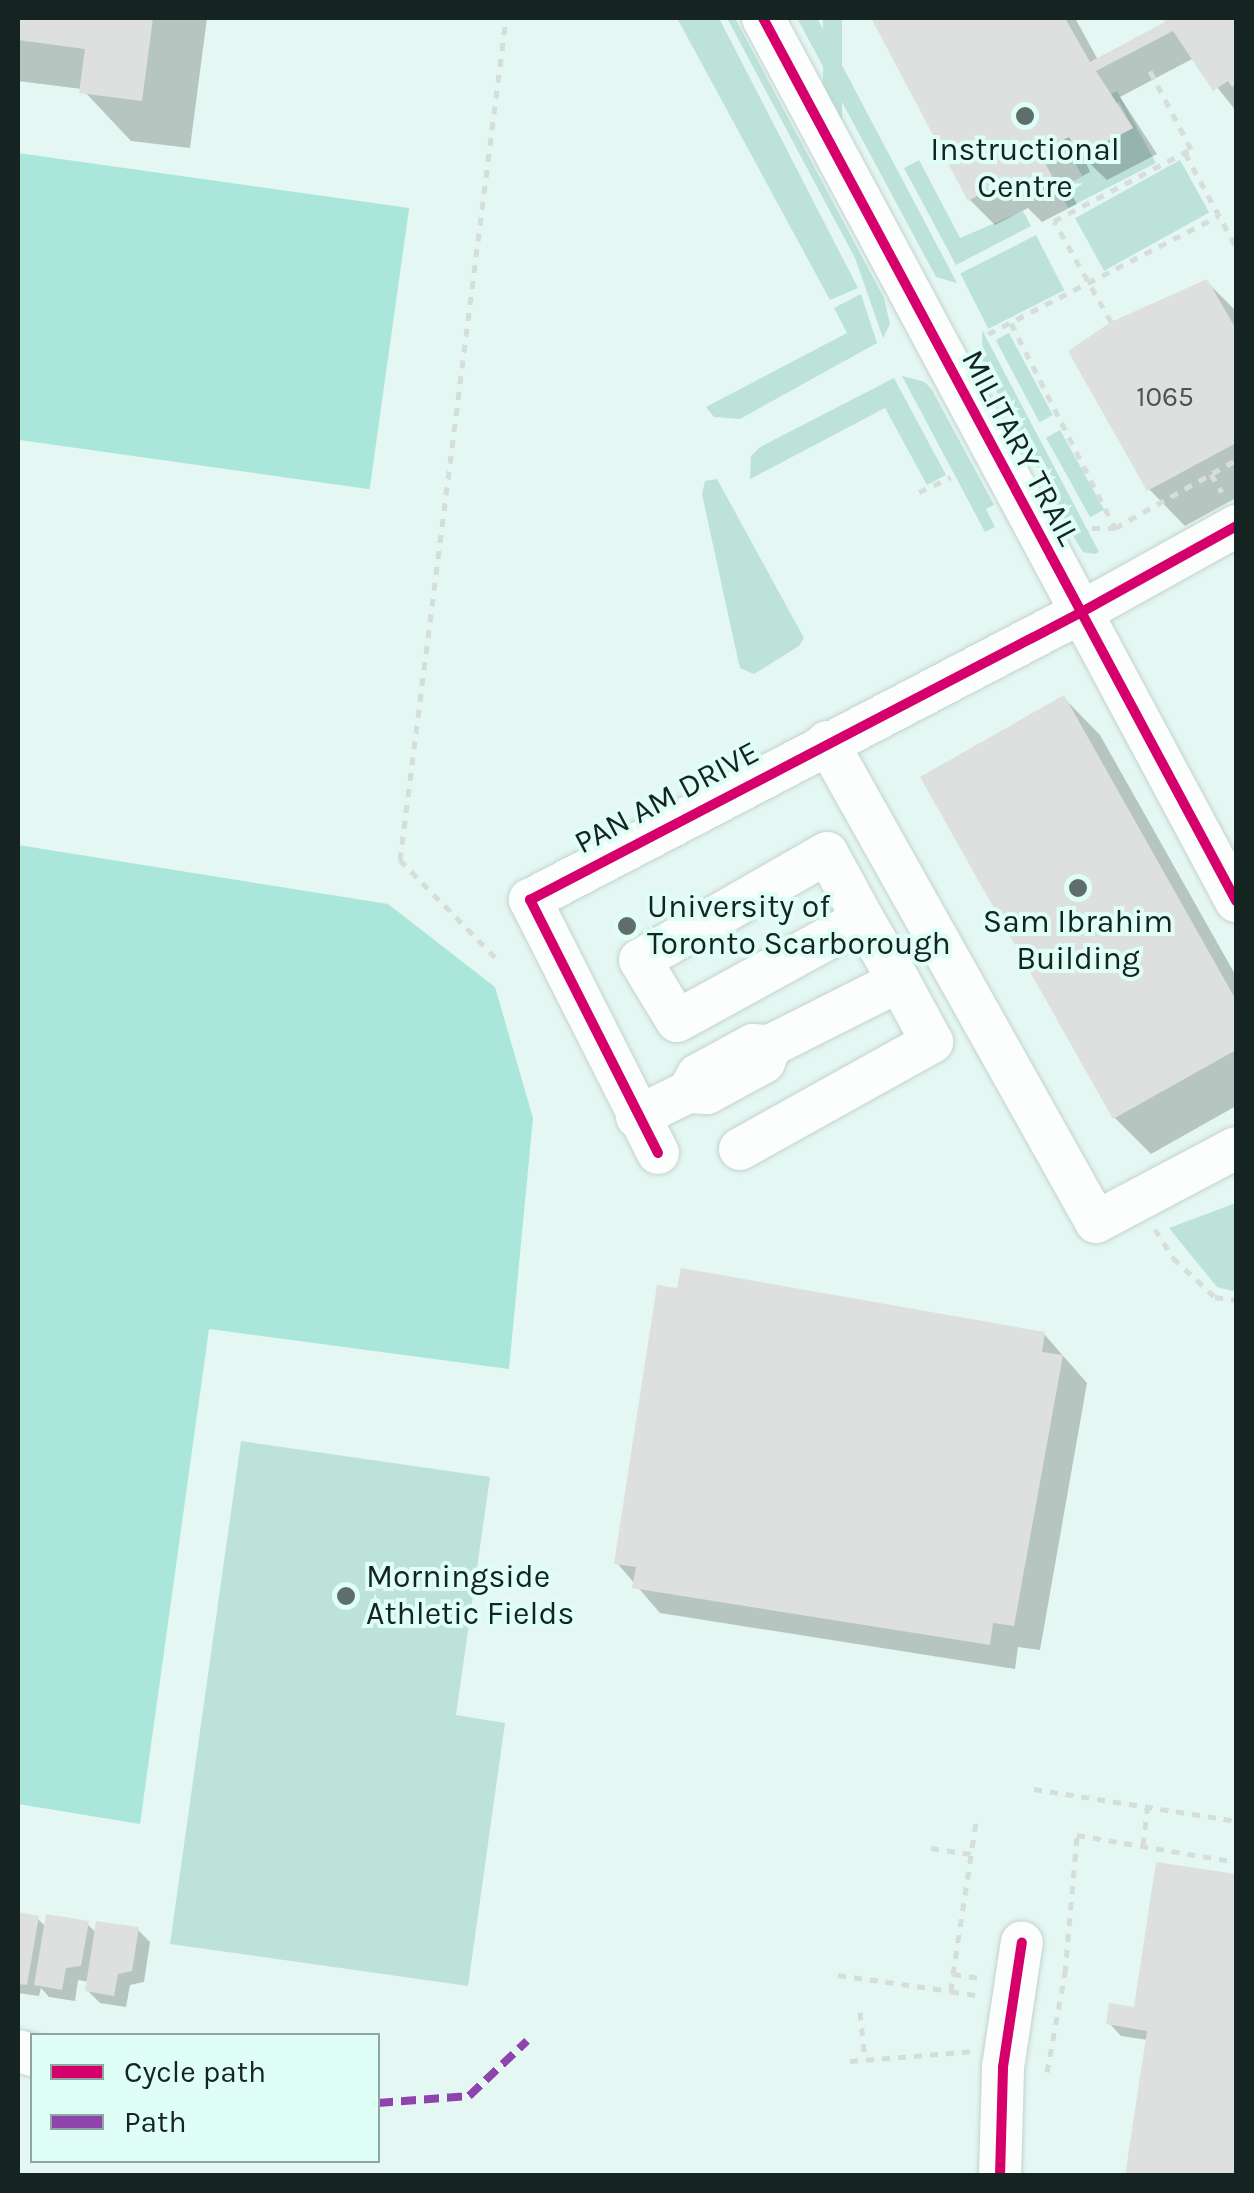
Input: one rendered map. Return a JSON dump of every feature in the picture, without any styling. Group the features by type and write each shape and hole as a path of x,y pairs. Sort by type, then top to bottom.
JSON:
{"street":[{"name":"MILITARY TRAIL","path":"763,18 1236,900"},
{"name":"PAN AM DRIVE","path":"900,981 770,1046 764,1062 707,1092 688,1092 647,1135 530,900 826,742 1080,613 1229,509"},
{"path":"826,742 1096,1222 1236,1148"},
{"path":"740,1148 932,1042 900,981 827,854 640,960 677,1021 864,919"},
{"path":"1000,2176 1003,2067 1019,1962"}],"path":[{"path":"495,957 400,860 506,18"},
{"path":"1111,322 1054,221 1191,149 1148,68"},
{"path":"1185,152 1236,247"},
{"path":"988,334 1219,216"},
{"path":"1226,228 1236,223"},
{"path":"1011,323 1115,528"},
{"path":"1092,528 1115,528 1236,460"},
{"path":"1210,474 1229,509"},
{"path":"919,492 951,478"},
{"path":"1151,1222 1173,1258 1215,1297 1236,1300"},
{"path":"1034,1789 1236,1821"},
{"path":"1143,1845 1148,1806"},
{"path":"950,1992 976,1816"},
{"path":"1047,2072 1062,1990 1077,1834 1236,1862"},
{"path":"931,1848 971,1854"},
{"path":"1019,1962 1062,1990"},
{"path":"838,1975 975,1995 984,1991 988,1979 953,1974"},
{"path":"974,2007 975,1995"},
{"path":"860,2012 865,2060"},
{"path":"850,2060 973,2052 972,2040"}],"green space":[{"path":"677,18 719,18 858,288 830,300"},
{"path":"727,18 735,18 884,298 890,324 883,338 855,258"},
{"path":"797,18 817,18 957,283 936,277"},
{"path":"823,18 842,18 842,134 823,134"},
{"path":"1117,91 1156,163 1068,208 1058,189 1082,176 1063,140 1069,137 1080,156 1133,128 1119,102 1113,104 1109,95"},
{"path":"18,153 409,208 370,489 18,440"},
{"path":"919,160 960,238 1023,211 1031,226 956,265 904,168"},
{"path":"1180,160 1209,212 1104,271 1075,218"},
{"path":"1036,235 1064,290 988,329 960,274"},
{"path":"861,294 877,343 740,419 714,417 706,407 847,333 834,308"},
{"path":"982,330 1099,552 1083,552 983,366"},
{"path":"1009,333 1053,415 1039,422 996,340"},
{"path":"902,376 925,382 932,390 994,505 986,509 995,527 985,532"},
{"path":"894,378 946,475 927,485 885,408 750,479 751,456 760,447"},
{"path":"1060,430 1104,510 1090,517 1046,438"},
{"path":"717,479 804,638 799,646 754,674 740,668 702,494 705,481"},
{"path":"18,845 388,904 495,987 533,1118 509,1369 209,1329 140,1824 18,1804"},
{"path":"1236,1203 1236,1292 1217,1287 1169,1228"},
{"name":"Morningside Athletic Fields","path":"241,1441 490,1477 456,1715 505,1723 468,1986 170,1944"}],"building":[{"path":"18,18 153,18 142,101 79,93 85,49 18,40"},
{"name":"Instructional Centre","path":"871,18 1065,18 1090,62 1165,22 1162,18 1236,18 1236,83 1232,87 1228,81 1213,91 1173,31 1096,71 1133,128 1079,156 1069,137 1063,140 1067,146 1043,159 1053,178 1015,198 1006,181 968,201"},
{"path":"1207,279 1236,329 1236,443 1147,491 1068,351 1111,322"},
{"name":"Sam Ibrahim Building","path":"1064,695 1236,1000 1236,1050 1113,1119 920,777"},
{"path":"681,1268 1045,1332 1042,1352 1063,1355 1014,1626 993,1623 990,1645 632,1588 636,1567 614,1564 657,1285 677,1288"},
{"path":"1156,1862 1236,1874 1236,2176 1125,2176 1147,2031 1106,2024 1109,2003 1134,2007"},
{"path":"18,1912 39,1916 27,1985 18,1984"},
{"path":"46,1914 89,1921 81,1966 66,1968 62,1990 34,1985"},
{"path":"96,1921 139,1927 132,1971 118,1974 114,1996 85,1991"}],"marked path":[{"path":"380,2103 469,2096 527,2041"}],"cycle path":[{"path":"763,18 1236,901"},
{"path":"658,1153 530,900 1080,613 1236,526"},
{"path":"1000,2176 1003,2067 1022,1942"}],"place":[{"name":"Instructional Centre","path":"1025,116"},
{"name":"Sam Ibrahim Building","path":"1078,888"},
{"name":"University of Toronto Scarborough","path":"627,926"},
{"name":"Morningside Athletic Fields","path":"346,1596"}]}
